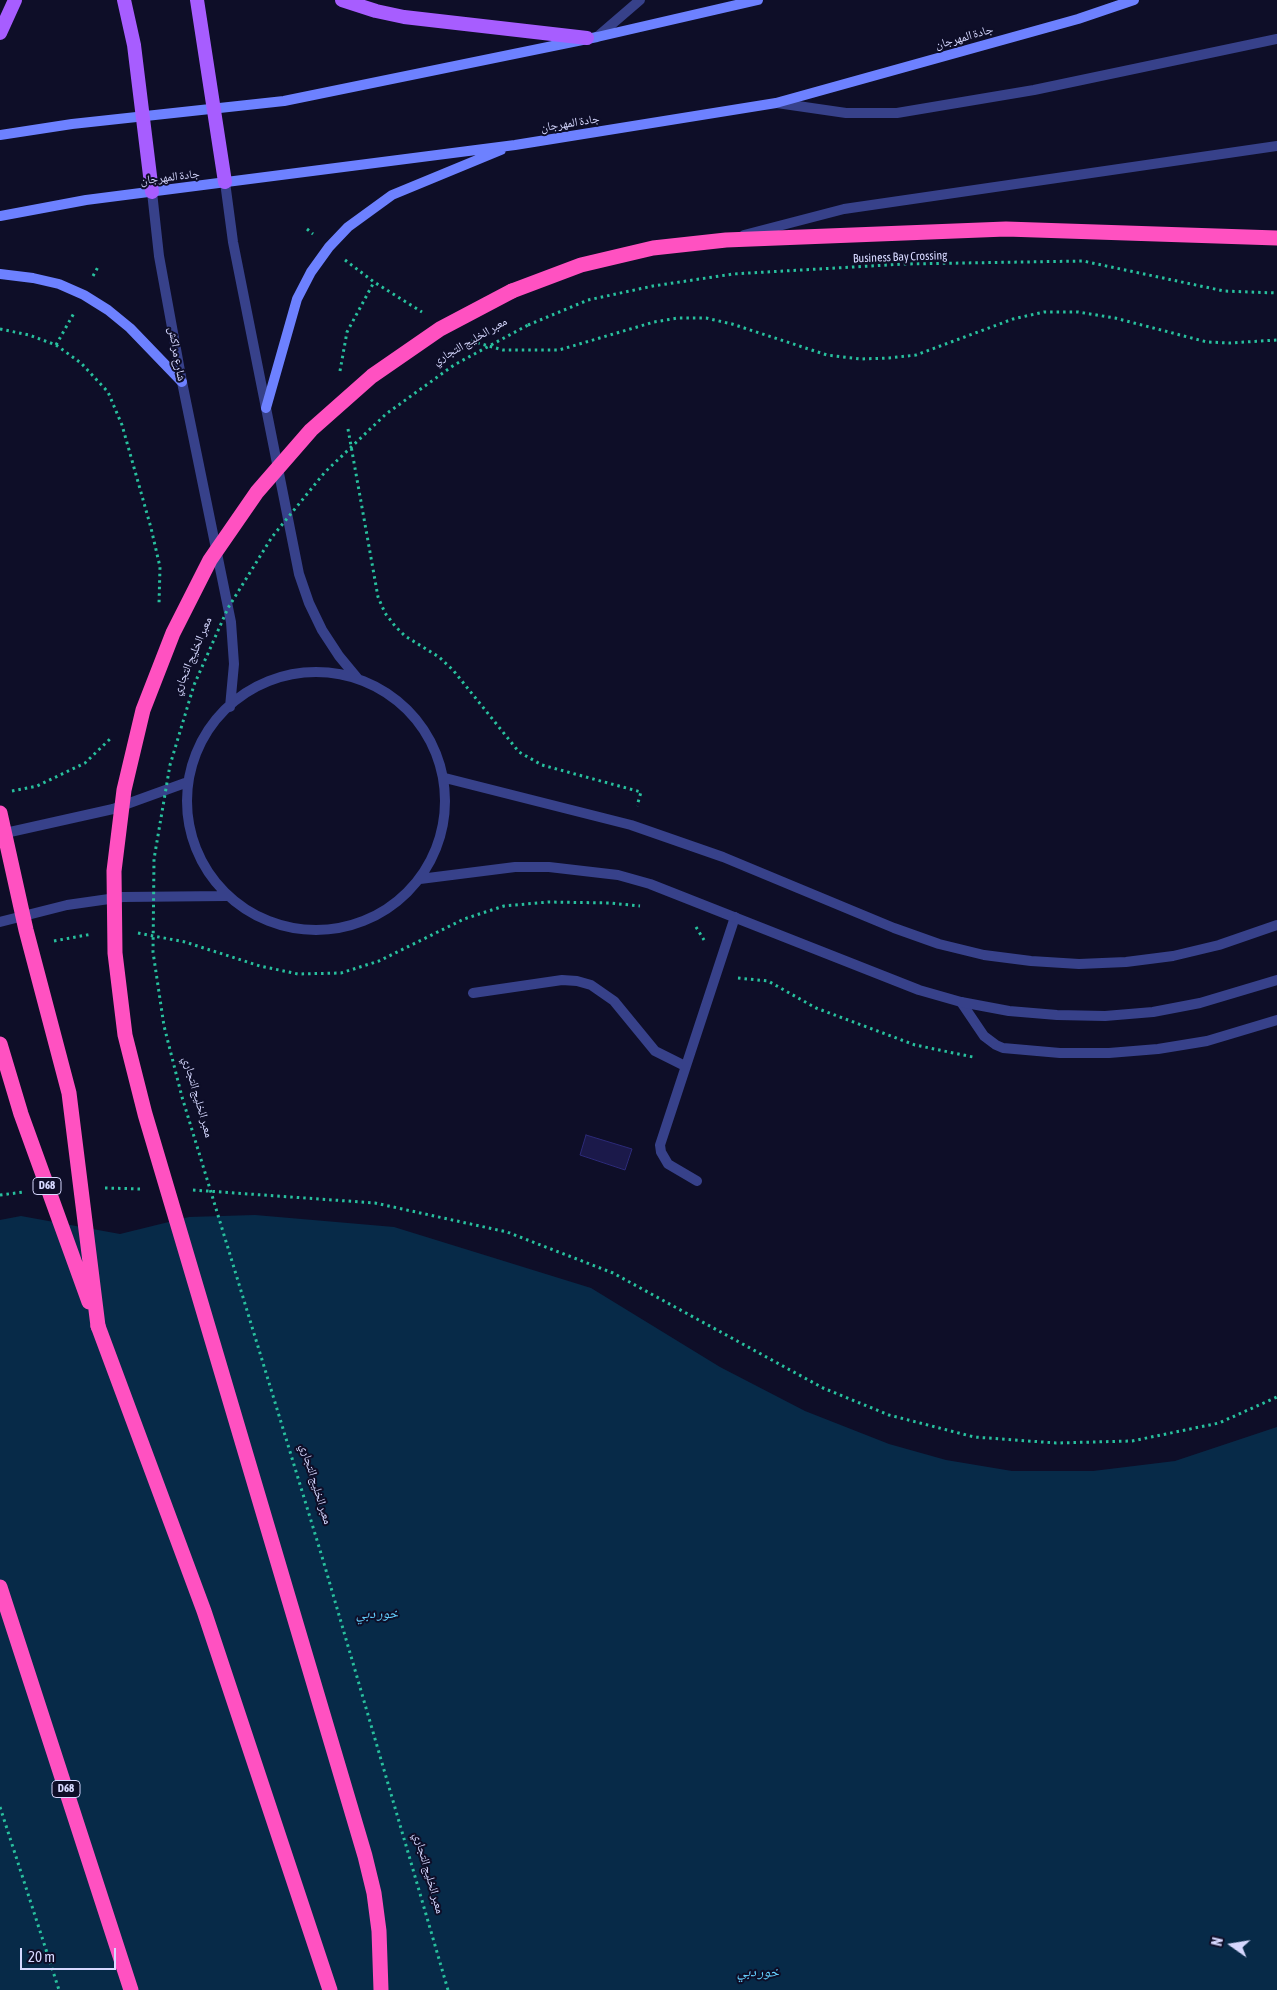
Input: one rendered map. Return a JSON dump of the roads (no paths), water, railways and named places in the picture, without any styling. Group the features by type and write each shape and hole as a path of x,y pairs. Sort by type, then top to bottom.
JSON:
{"highway":[{"path":"381,1990 379,1931 365,1856 145,1114 125,1035 115,953 114,871 124,790 144,710 173,633 210,560 257,492 311,430 372,376 440,329 512,291 581,265 653,248 726,240 1006,229 1277,238"},
{"path":"0,813 26,930 72,1108 98,1326"},
{"name":"D68","path":"0,1044 21,1114 204,1611 330,1990"},
{"name":"D68","path":"0,1587 131,1990"}],"main road":[{"path":"0,33 15,0"},
{"name":"شارع مراكش","path":"124,0 134,45 152,192"},
{"path":"197,0 225,182"},
{"path":"342,0 376,11 404,17 592,38"},
{"path":"0,135 72,124 284,101 592,38 758,0"},
{"name":"جادة المهرجان","path":"0,216 86,200 515,145 776,103 1078,19 1134,0"},
{"path":"266,408 297,300 311,272 341,234 368,210 392,196 515,145"},
{"path":"0,274 33,278 59,284 84,295 108,310 130,328 182,382"}],"street":[{"path":"592,38 640,0"},
{"path":"776,103 846,113 897,112 1034,90 1277,39"},
{"path":"726,240 844,209 1277,146"},
{"path":"225,182 233,242 301,581 322,630 339,656 358,679"},
{"name":"شارع مراكش","path":"152,192 159,256 182,382 231,622 234,664 230,707"},
{"path":"304,675 332,675 358,679 383,691 405,707 424,728 437,752 445,778 446,800 444,828 434,855 420,879 403,895 369,916 338,925 314,927 268,920 226,896 210,878 196,856 188,833 184,808 185,783 201,741 230,707 252,691 278,681 304,675"},
{"path":"445,778 586,812 650,831 723,857 894,928 939,944 984,955 1031,961 1079,964 1126,962 1173,956 1219,945 1277,924"},
{"path":"0,834 113,809 185,783"},
{"path":"420,879 515,867 549,867 583,870 650,884 877,975 961,1002 1018,1012 1105,1016 1153,1012 1200,1004 1277,980"},
{"path":"0,922 66,905 123,897 226,896"},
{"path":"697,1181 668,1164 661,1152 662,1139 735,917"},
{"path":"473,993 562,980 577,981 591,985 614,1001 655,1051 686,1066"},
{"path":"961,1002 984,1036 996,1045 1003,1048 1060,1053 1109,1053 1158,1049 1207,1041 1277,1020"}],"water":[{"name":"خور دبي","path":"255,1215 394,1227 591,1288 720,1367 805,1411 889,1444 946,1460 1012,1471 1093,1471 1175,1461 1277,1427 1277,1990 0,1990 0,1220 21,1216 120,1234 189,1217"}]}
